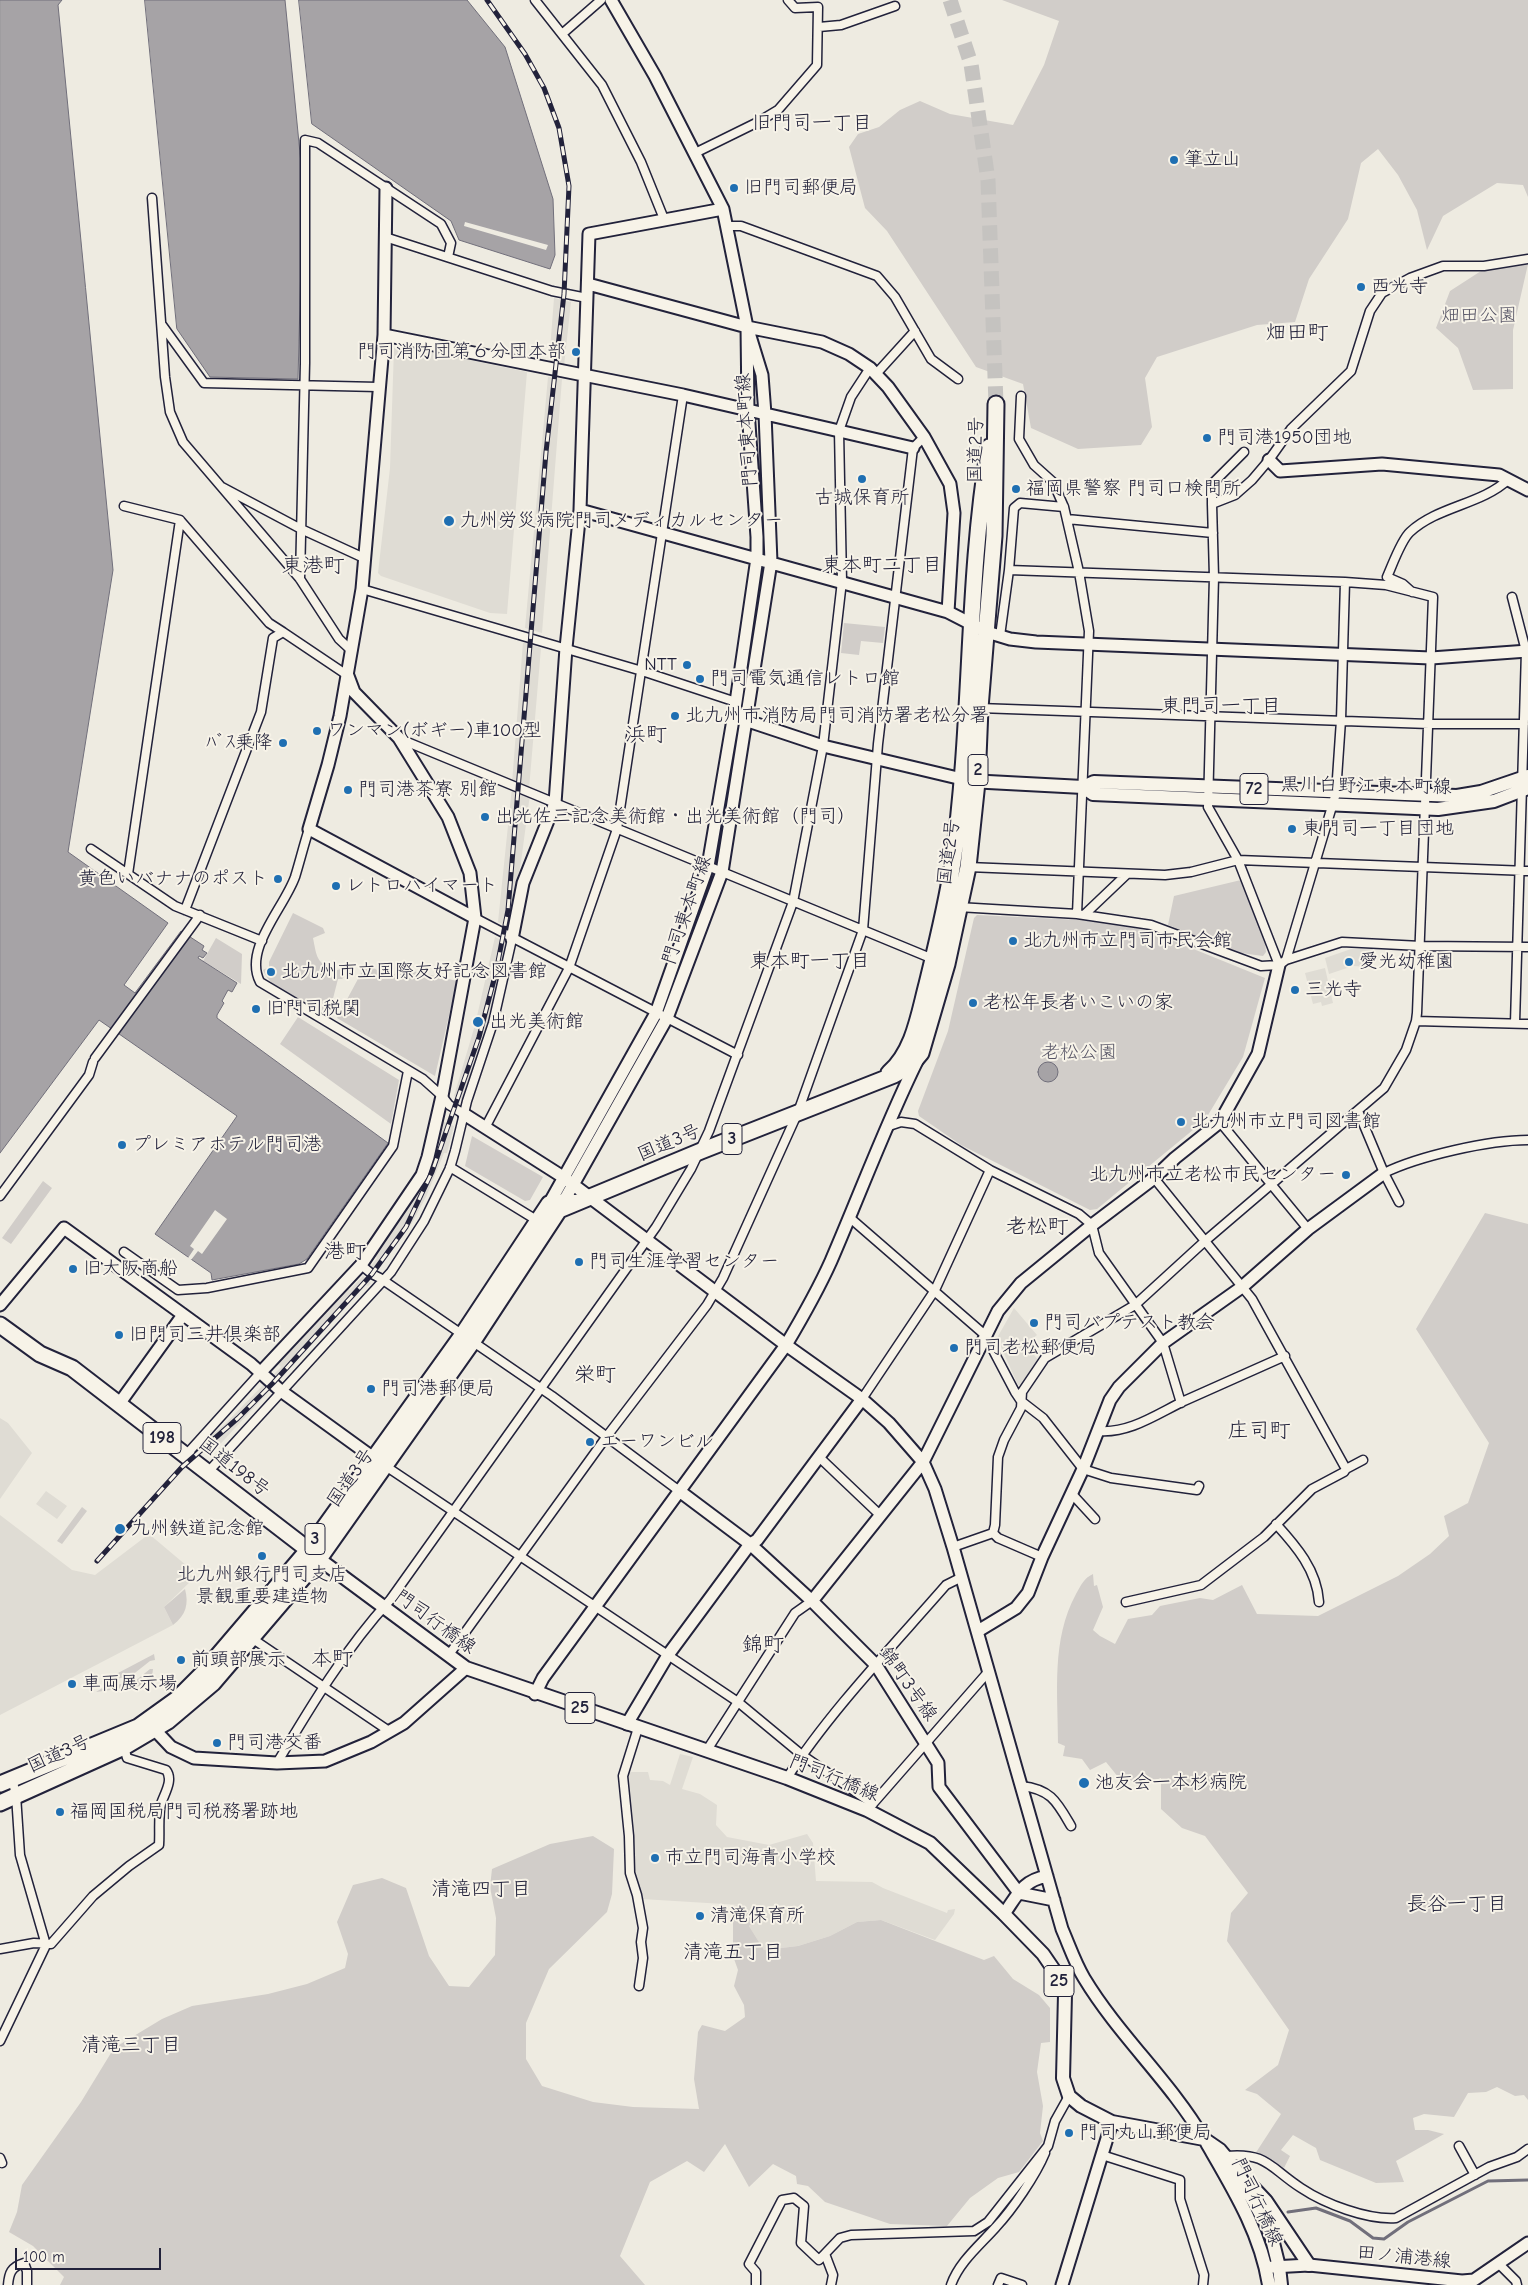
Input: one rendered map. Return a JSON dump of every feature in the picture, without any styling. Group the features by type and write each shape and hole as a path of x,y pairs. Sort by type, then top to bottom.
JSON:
{"highway":[{"name":"国道2号","path":"914,1051 948,893 973,708 993,634 996,404 986,468 972,624 973,708 977,782 968,867 961,907 914,1051"},
{"name":"国道3号","path":"468,1338 538,1221 557,1205 591,1198 701,1151 904,1070 914,1051"},
{"name":"国道3号","path":"874,1082 894,1069 914,1051"},
{"name":"国道3号","path":"6,1781 138,1727 178,1699 245,1634 314,1554 468,1338 557,1205"},
{"name":"国道198号","path":"0,1325 40,1354 72,1368 314,1554"},
{"name":"国道3号","path":"0,1803 124,1747 155,1730 186,1707 213,1683 245,1634"}],"main road":[{"name":"黒川白野江東本町線","path":"962,779 977,782 1083,787 1094,794 1208,793 1334,799 1426,809 1475,805 1494,801 1525,783"},
{"name":"黒川白野江東本町線","path":"1334,799 1458,796 1525,783"},
{"name":"門司行橋線","path":"314,1554 386,1604 448,1656 466,1668 535,1694 707,1750 870,1807 930,1843 1043,1954 1056,1973 1065,1994 1064,2078 1069,2096 1081,2106 1112,2122 1204,2139 1226,2156 1235,2168 1270,2231 1279,2267 1281,2285"},
{"name":"門司行橋線","path":"1204,2139 1236,2192 1253,2228 1266,2268 1269,2285"},
{"path":"1235,2168 1266,2201 1309,2265"}],"street":[{"path":"535,0 602,85 641,162 664,219"},
{"path":"562,34 601,0"},
{"name":"門司東本町線","path":"557,1205 574,1185 667,1018 722,872 771,562 765,414 759,361 747,327 723,209 655,76 611,0"},
{"path":"695,153 778,110 817,65 818,7 795,8 788,0"},
{"path":"819,27 841,25 896,6"},
{"path":"300,579 305,385 304,140 318,143 441,224 451,243 448,257"},
{"path":"386,188 384,335 362,589 352,651 328,765 294,878 255,957 255,972 260,982 423,1079 449,1104 564,1177 715,1292 862,1400 889,1422 923,1462 935,1489 962,1577 1062,1929 1083,1976 1100,2004 1189,2113 1204,2139"},
{"path":"152,198 161,323 170,412 183,442 300,579 339,639 352,651"},
{"path":"208,1472 391,1272 424,1221 450,1167 464,1114 494,1023 523,883 555,803 566,648 580,510 589,234 723,209"},
{"path":"727,226 741,226 877,276 895,297 931,359 958,379"},
{"path":"385,237 552,291 587,298"},
{"path":"1212,504 1235,495 1269,460 1291,428 1351,371 1370,310 1382,293 1410,278 1443,266 1484,266 1528,259"},
{"path":"588,284 747,327 822,342 849,354 873,371 888,387 924,437 950,484 954,512 948,612"},
{"path":"161,323 204,383 378,387"},
{"name":"門司東本町線","path":"557,1205 564,1177 656,1013 708,866 736,702 757,558 748,410 747,327"},
{"path":"277,1763 323,1686 386,1604 449,1509 636,1255 701,1151 793,902 823,746 842,581 839,431 851,398 873,371 915,331"},
{"path":"384,335 683,395 912,448"},
{"path":"485,1128 569,968 617,829 664,532 683,395"},
{"path":"1021,396 1019,439 1034,465 1053,482 1064,507 1079,572 1089,631 1080,873 1081,914"},
{"path":"448,1656 607,1436 707,1305 715,1292 798,1112 863,930 877,759 912,448 924,437"},
{"path":"1244,452 1212,484 1214,577 1209,808 1238,860 1282,963"},
{"path":"1269,460 1280,471 1382,464 1499,475 1528,490"},
{"path":"1413,593 1403,584 1386,577 1408,533 1423,522 1496,491 1509,479"},
{"path":"218,485 301,529 364,558"},
{"path":"993,634 1009,570 1014,508 1020,503 1064,507"},
{"path":"124,506 180,520 269,623 347,675 354,692 398,738 433,790 460,842 470,873 475,918 442,1096 422,1175 361,1265 186,1455"},
{"path":"580,510 842,581 948,612 993,634 1036,642 1431,658 1527,651"},
{"path":"1067,519 1213,533"},
{"path":"128,874 180,520"},
{"path":"993,1533 998,1457 1004,1440 1021,1408 1022,1392 1045,1358 1135,1305 1205,1241 1384,1088 1406,1050 1416,1021 1421,946 1434,598 1386,585 1345,582 1009,570"},
{"path":"707,1750 795,1613 812,1601 923,1462 998,1311 1021,1283 1092,1225 1154,1178 1175,1158 1220,1122 1258,1054 1282,963 1317,862 1334,799 1341,720 1345,582"},
{"path":"362,589 566,648 736,702 745,720 823,746 962,779"},
{"path":"1512,597 1527,651 1524,724 1524,871 1518,946 1515,1023"},
{"path":"186,910 261,712 273,638 283,632"},
{"path":"973,708 1087,710 1429,724 1524,724"},
{"path":"398,738 933,959"},
{"path":"309,828 512,939 738,1055"},
{"path":"91,849 175,906 262,941"},
{"path":"968,867 1165,875 1191,872 1238,860 1524,871"},
{"path":"1081,914 1127,874"},
{"path":"948,893 961,907"},
{"path":"944,912 961,907 1081,914 1151,925 1260,966 1282,963 1342,942 1421,946 1528,947"},
{"path":"0,1196 89,1075 94,1060 200,915"},
{"path":"1416,1021 1528,1024"},
{"path":"535,1694 543,1678 678,1490 786,1345 810,1304 849,1217 896,1104 914,1051"},
{"path":"896,1104 904,1070"},
{"path":"124,1252 178,1290 207,1288 308,1268 393,1146 408,1071"},
{"path":"1358,1111 1384,1173 1399,1202"},
{"path":"886,1126 901,1122 915,1124 990,1170 1079,1214 1092,1225 1099,1253 1163,1343 1180,1403"},
{"path":"1220,1122 1270,1186 1308,1229"},
{"path":"978,1631 1016,1608 1028,1593 1042,1557 1083,1469 1110,1400 1119,1387 1163,1343 1242,1287 1308,1229 1384,1173 1404,1163 1512,1140 1528,1140"},
{"path":"450,1167 538,1221"},
{"path":"639,1986 643,1958 641,1942 643,1928 637,1895 630,1873 629,1836 623,1776 633,1726 668,1655 750,1544 757,1540 862,1400 935,1290 990,1170"},
{"path":"1154,1178 1252,1299 1346,1469"},
{"path":"849,1217 985,1335 1012,1388 1021,1401 1043,1418 1083,1469 1111,1478 1146,1481 1148,1483 1197,1490 1199,1486"},
{"path":"0,1305 64,1228 261,1372 281,1391 379,1462 738,1702 802,1755 870,1807 989,1671"},
{"path":"361,1265 540,1387 678,1490"},
{"path":"119,1404 183,1316"},
{"path":"1098,1431 1105,1432 1136,1425 1285,1356"},
{"path":"819,1457 880,1515"},
{"path":"1126,1602 1201,1585 1264,1537 1312,1489 1363,1460"},
{"name":"錦町3号線","path":"678,1490 750,1544 876,1664 927,1742 938,1763 939,1787 1019,1893"},
{"path":"1072,1494 1095,1519"},
{"path":"1276,1524 1296,1545 1313,1574 1319,1602"},
{"path":"953,1547 993,1533"},
{"path":"993,1533 998,1538 1042,1557"},
{"path":"787,1778 802,1755 876,1664 946,1585 962,1577"},
{"path":"245,1634 389,1731"},
{"path":"155,1730 171,1747 194,1758 277,1763 332,1759 371,1742 404,1723 466,1668"},
{"path":"0,1949 34,1943 46,1945 54,1942 93,1896 129,1866 159,1845 161,1806 170,1781 169,1774 166,1770 127,1758 124,1747"},
{"path":"0,2041 46,1945 20,1855 16,1795 6,1781"},
{"path":"1021,1786 1040,1788 1055,1800 1071,1826"},
{"path":"1004,1914 1022,1886 1036,1878 1048,1876"},
{"path":"1019,1893 1054,1900"},
{"path":"951,2285 954,2277 976,2246 997,2226 1040,2166 1055,2121 1069,2096"},
{"path":"1062,2285 1112,2122"},
{"path":"756,2284 756,2272 749,2264 782,2200 794,2198 804,2206 801,2243 819,2260 840,2238 851,2235 974,2230 988,2222 1048,2146"},
{"path":"1459,2146 1475,2175"},
{"path":"1226,2156 1256,2156 1266,2161 1303,2190 1370,2217 1384,2219 1396,2218 1489,2167 1517,2157 1528,2149"},
{"path":"1102,2155 1180,2180 1180,2199 1204,2276 1203,2285"},
{"name":"田ノ浦港線","path":"1266,2268 1309,2265 1462,2281 1474,2280 1528,2243"},
{"path":"825,2254 833,2275 831,2285"},
{"path":"8,2285 9,2273 15,2265 24,2263 28,2271 27,2285"},
{"path":"1498,2263 1516,2281 1517,2285"},
{"path":"998,2285 1001,2278 1022,2285"}],"shaded area":[{"path":"0,0 62,0 58,5 113,570 68,852 168,923 124,985 135,993 181,931 204,946 202,950 207,953 203,958 199,956 198,958 237,983 232,992 228,990 222,1001 224,1003 217,1018 388,1143 307,1259 299,1264 212,1280 211,1273 155,1234 237,1116 99,1020 0,1153"},
{"path":"145,0 285,0 303,184 298,379 210,377 177,329"},
{"path":"299,0 467,0 505,47 553,199 555,255 550,269 459,240 451,221 312,124"},
{"path":"554,298 571,302 564,366 549,363"},
{"name":"九州労災病院門司メディカルセンター","path":"398,345 527,372 507,614 490,613 381,576 378,573 390,468 394,348"},
{"path":"548,377 562,379 542,633 525,628"},
{"path":"523,642 541,648 529,789 512,783"},
{"path":"512,787 530,794 521,862 509,927 498,922"},
{"path":"495,937 507,943 482,1045 463,1100 454,1096 475,1025"},
{"name":"愛光幼稚園","path":"1351,949 1373,949 1372,967 1353,966 1329,974 1325,958"},
{"name":"愛光幼稚園","path":"1325,968 1333,1003 1322,1006 1321,1002 1313,1004 1305,973"},
{"path":"1048,1062 1055,1065 1058,1072 1055,1079 1048,1082 1041,1079 1038,1072 1041,1065"},
{"path":"444,1122 454,1126 447,1153 444,1153 426,1197 412,1223 377,1271 371,1266 377,1258 375,1256 407,1210 417,1190 439,1128 442,1129"},
{"path":"363,1276 371,1283 368,1286 366,1285 278,1381 272,1376 281,1367 278,1364 347,1288 350,1290"},
{"path":"1014,1308 1037,1335 1025,1345 1040,1362 1022,1385 1018,1385 997,1338"},
{"path":"263,1385 270,1390 213,1452 203,1442 225,1424"},
{"path":"0,1418 8,1423 32,1453 0,1499"},
{"path":"46,1491 67,1506 57,1519 36,1504"},
{"path":"0,1515 72,1570 95,1575 149,1534 187,1566 192,1580 164,1607 173,1625 0,1715"},
{"path":"680,1754 693,1757 682,1789 700,1794 717,1805 716,1825 727,1837 769,1845 807,1834 813,1843 816,1881 872,1882 947,1913 948,1910 955,1909 954,1914 935,1940 881,1920 857,1922 830,1936 798,1946 764,1950 749,1926 756,1919 751,1912 740,1905 642,1899 633,1878 627,1772 648,1772 650,1780 663,1781 670,1785"}],"green space":[{"path":"1002,0 1528,0 1528,197 1523,185 1497,183 1443,216 1427,250 1417,210 1398,175 1378,149 1361,163 1348,219 1309,279 1295,322 1257,325 1157,357 1145,378 1152,427 1141,445 1078,449 1031,428 1023,384 976,367 887,231 865,208 849,147 858,134 879,127 900,110 920,101 950,114 1013,125 1044,65 1059,21"},
{"name":"畑田公園","path":"1528,264 1513,330 1513,389 1473,390 1458,348 1436,328 1450,291 1481,271"},
{"path":"844,623 885,627 883,643 861,641 859,655 841,653"},
{"path":"1241,880 1265,943 1266,952 1263,956 1241,953 1168,925 1174,896"},
{"path":"293,913 323,928 325,933 313,938 320,961 334,971 341,969 349,972 342,979 338,979 328,1018 282,991 267,977 263,970 269,967 269,962"},
{"name":"老松公園","path":"977,915 1080,920 1149,931 1265,978 1243,1057 1205,1120 1097,1209 1090,1210 961,1145 919,1116 918,1111 948,1031 974,918"},
{"path":"216,938 242,954 241,984 203,961"},
{"path":"366,964 392,978 399,968 457,981 435,1076 337,1018"},
{"path":"298,1017 399,1080 391,1124 280,1044"},
{"path":"472,1136 543,1177 530,1200 525,1201 465,1166"},
{"path":"43,1181 52,1188 11,1244 2,1238"},
{"path":"1485,1213 1528,1224 1528,2100 1524,2095 1515,2096 1497,2087 1486,2092 1468,2093 1454,2117 1424,2114 1413,2118 1415,2130 1428,2130 1444,2134 1396,2161 1404,2182 1376,2183 1320,2160 1316,2148 1293,2135 1281,2150 1290,2156 1284,2168 1264,2156 1255,2154 1281,2114 1257,2094 1245,2090 1278,2065 1289,2030 1227,1941 1231,1913 1248,1893 1205,1836 1182,1828 1161,1809 1161,1778 1150,1782 1142,1780 1136,1785 1128,1778 1123,1783 1106,1762 1090,1770 1082,1759 1063,1756 1065,1746 1058,1743 1057,1686 1059,1648 1068,1612 1076,1594 1085,1580 1093,1574 1094,1586 1097,1585 1103,1607 1093,1630 1115,1644 1128,1619 1152,1615 1160,1606 1200,1598 1213,1600 1242,1585 1257,1614 1318,1616 1398,1576 1430,1554 1449,1536 1444,1516 1468,1503 1489,1443 1416,1329"},
{"path":"82,1507 87,1511 62,1544 57,1541"},
{"path":"185,1589 187,1600 184,1613 173,1625 164,1607"},
{"path":"154,1654 155,1660 150,1661 131,1676 101,1682"},
{"path":"150,1669 153,1669 152,1677 139,1686 96,1692 104,1687 134,1682"},
{"path":"593,1836 614,1849 612,1894 607,1912 549,1969 526,2023 526,2059 542,2086 593,2102 633,2107 699,2109 694,2079 698,2032 702,2025 725,2031 745,2017 744,2005 734,1986 738,1970 733,1956 733,1906 740,1905 751,1912 756,1920 749,1926 764,1950 798,1946 830,1936 857,1922 881,1920 984,1960 994,1956 1013,1979 1039,1995 1050,2008 1050,2042 1041,2043 1037,2072 1043,2106 1040,2133 1043,2141 1019,2172 998,2178 970,2198 947,2226 890,2224 825,2202 808,2186 797,2184 796,2176 773,2164 749,2187 725,2144 704,2172 687,2161 650,2182 620,2256 645,2285 60,2285 64,2277 33,2246 9,2232 17,2212 22,2185 81,2102 114,2048 162,2019 192,2006 268,1994 307,1984 345,1968 348,1954 337,1922 353,1885 382,1878 406,1888 429,1956 449,1986 469,1987 495,1955 496,1918 490,1887 492,1869 550,1844"}],"pier":[{"path":"465,222 548,245 546,250 464,226"},
{"path":"215,1210 227,1219 202,1254 198,1251 191,1260 188,1258 194,1249 190,1246"}],"waterway":[{"path":"1288,2212 1316,2208 1350,2221 1373,2238 1384,2239 1408,2222 1488,2181 1528,2180"}],"tunnel":[{"path":"950,0 971,64 988,180 996,404"}],"railway":[{"path":"97,1561 182,1467 238,1418 273,1383 372,1274 406,1227 432,1172 479,1037 496,972 508,910 546,452 564,294 569,186 559,128 544,88 525,54 487,0"}],"place":[{"name":"筆立山","path":"1174,160"},
{"name":"旧門司郵便局","path":"734,188"},
{"name":"西光寺","path":"1361,287"},
{"name":"門司消防団第６分団本部","path":"576,352"},
{"name":"門司港1950団地","path":"1207,438"},
{"name":"古城保育所","path":"862,479"},
{"name":"福岡県警察 門司口検問所","path":"1016,489"},
{"name":"九州労災病院門司メディカルセンター","path":"449,521"},
{"name":"NTT","path":"687,665"},
{"name":"門司電気通信レトロ館","path":"700,679"},
{"name":"北九州市消防局門司消防署老松分署","path":"675,716"},
{"name":"ワンマン(ボギー)車100型","path":"317,731"},
{"name":"ﾊﾞｽ乗降","path":"283,743"},
{"name":"門司港茶寮 別館","path":"348,790"},
{"name":"出光佐三記念美術館・出光美術館（門司）","path":"485,817"},
{"name":"東門司一丁目団地","path":"1292,829"},
{"name":"黄色いバナナのポスト","path":"278,879"},
{"name":"レトロハイマート","path":"336,886"},
{"name":"北九州市立門司市民会館","path":"1013,941"},
{"name":"愛光幼稚園","path":"1349,962"},
{"name":"北九州市立国際友好記念図書館","path":"271,972"},
{"name":"三光寺","path":"1295,990"},
{"name":"老松年長者いこいの家","path":"973,1003"},
{"name":"旧門司税関","path":"256,1009"},
{"name":"出光美術館","path":"478,1022"},
{"name":"北九州市立門司図書館","path":"1181,1122"},
{"name":"プレミアホテル門司港","path":"122,1145"},
{"name":"北九州市立老松市民センター","path":"1346,1175"},
{"name":"門司生涯学習センター","path":"579,1262"},
{"name":"旧大阪商船","path":"73,1269"},
{"name":"門司バプテスト教会","path":"1034,1323"},
{"name":"旧門司三井倶楽部","path":"119,1335"},
{"name":"門司老松郵便局","path":"954,1348"},
{"name":"門司港郵便局","path":"371,1389"},
{"name":"エーワンビル","path":"590,1442"},
{"name":"九州鉄道記念館","path":"120,1529"},
{"name":"北九州銀行門司支店 景観重要建造物","path":"262,1556"},
{"name":"前頭部展示","path":"181,1660"},
{"name":"車両展示場","path":"72,1684"},
{"name":"門司港交番","path":"217,1743"},
{"name":"池友会一本杉病院","path":"1084,1783"},
{"name":"福岡国税局門司税務署跡地","path":"60,1812"},
{"name":"市立門司海青小学校","path":"655,1858"},
{"name":"清滝保育所","path":"700,1916"},
{"name":"門司丸山郵便局","path":"1069,2133"}],"district":[{"name":"旧門司一丁目","path":"812,123"},
{"name":"畑田町","path":"1297,333"},
{"name":"東本町二丁目","path":"882,565"},
{"name":"東港町","path":"313,566"},
{"name":"東門司一丁目","path":"1221,706"},
{"name":"浜町","path":"646,735"},
{"name":"東本町一丁目","path":"810,961"},
{"name":"老松町","path":"1037,1227"},
{"name":"港町","path":"345,1252"},
{"name":"栄町","path":"595,1375"},
{"name":"庄司町","path":"1259,1431"},
{"name":"錦町","path":"763,1645"},
{"name":"本町","path":"332,1659"},
{"name":"清滝四丁目","path":"481,1889"},
{"name":"長谷一丁目","path":"1457,1904"},
{"name":"清滝五丁目","path":"733,1952"},
{"name":"清滝三丁目","path":"131,2045"}]}
